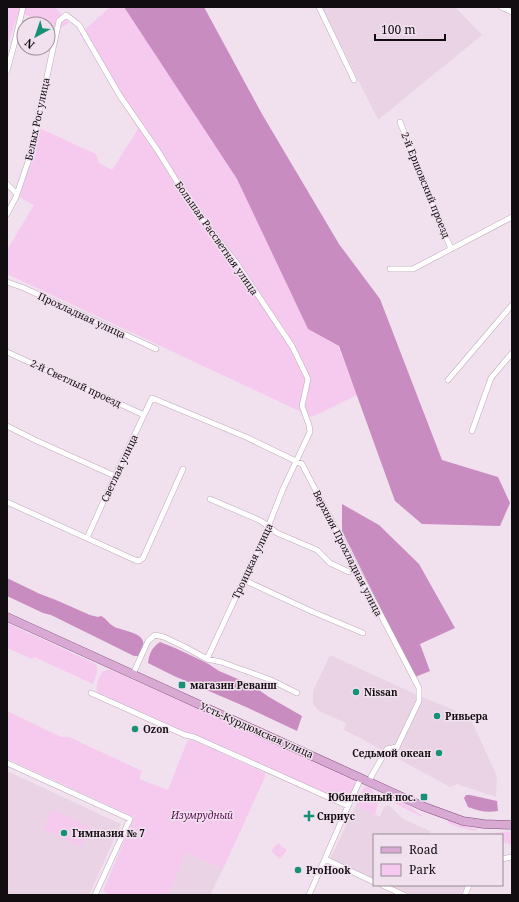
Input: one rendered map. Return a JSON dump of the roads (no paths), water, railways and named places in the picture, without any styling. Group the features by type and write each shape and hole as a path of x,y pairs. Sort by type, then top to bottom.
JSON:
{"main road":[{"name":"Усть-Курдюмская улица","path":"7,617 422,806 474,823 512,826"}],"street":[{"path":"7,71 8,61 23,7"},
{"path":"319,7 354,80"},
{"path":"501,7 512,12"},
{"name":"Большая Рассветная улица","path":"59,21 66,15 79,26 120,96 158,151 192,206 235,261 292,346 308,379 302,406 310,432 296,461"},
{"name":"Белых Рос улица","path":"7,214 17,194 30,159 59,21"},
{"name":"2-й Ершовский проезд","path":"400,122 451,249"},
{"path":"7,184 17,194"},
{"path":"390,269 413,268 512,218"},
{"name":"Прохладная улица","path":"7,282 24,288 156,349"},
{"path":"448,380 512,305"},
{"name":"2-й Светлый проезд","path":"7,352 144,415"},
{"path":"472,431 491,378 512,353"},
{"name":"Верхняя Прохладная улица","path":"152,398 246,437 302,464 419,688 419,701 397,747 387,749 372,775 365,779"},
{"name":"Светлая улица","path":"87,538 114,476 152,398"},
{"path":"7,426 36,441 114,476"},
{"name":"Троицкая улица","path":"207,660 268,527 296,461"},
{"path":"7,502 139,561 143,558 183,469"},
{"path":"210,499 260,521 277,533 317,550 330,563 349,572"},
{"path":"244,580 312,612 363,633"},
{"path":"133,674 148,641 155,635 164,637 185,647 207,660 222,662 271,680 297,693"},
{"path":"91,693 348,806"},
{"path":"7,763 130,819 95,895"},
{"path":"310,895 348,806 365,779"},
{"path":"325,859 373,882"},
{"path":"384,886 404,895"}],"place":[{"name":"магазин Реванш","path":"182,685"},
{"name":"Nissan","path":"356,692"},
{"name":"Ривьера","path":"437,716"},
{"name":"Ozon","path":"135,729"},
{"name":"Седьмой океан","path":"439,753"},
{"name":"Юбилейный пос.","path":"424,797"},
{"name":"Сириус","path":"309,816"},
{"name":"Гимназия № 7","path":"64,833"},
{"name":"ProHook","path":"298,870"}],"park label":[{"name":"Изумрудный","path":"202,815"}]}
